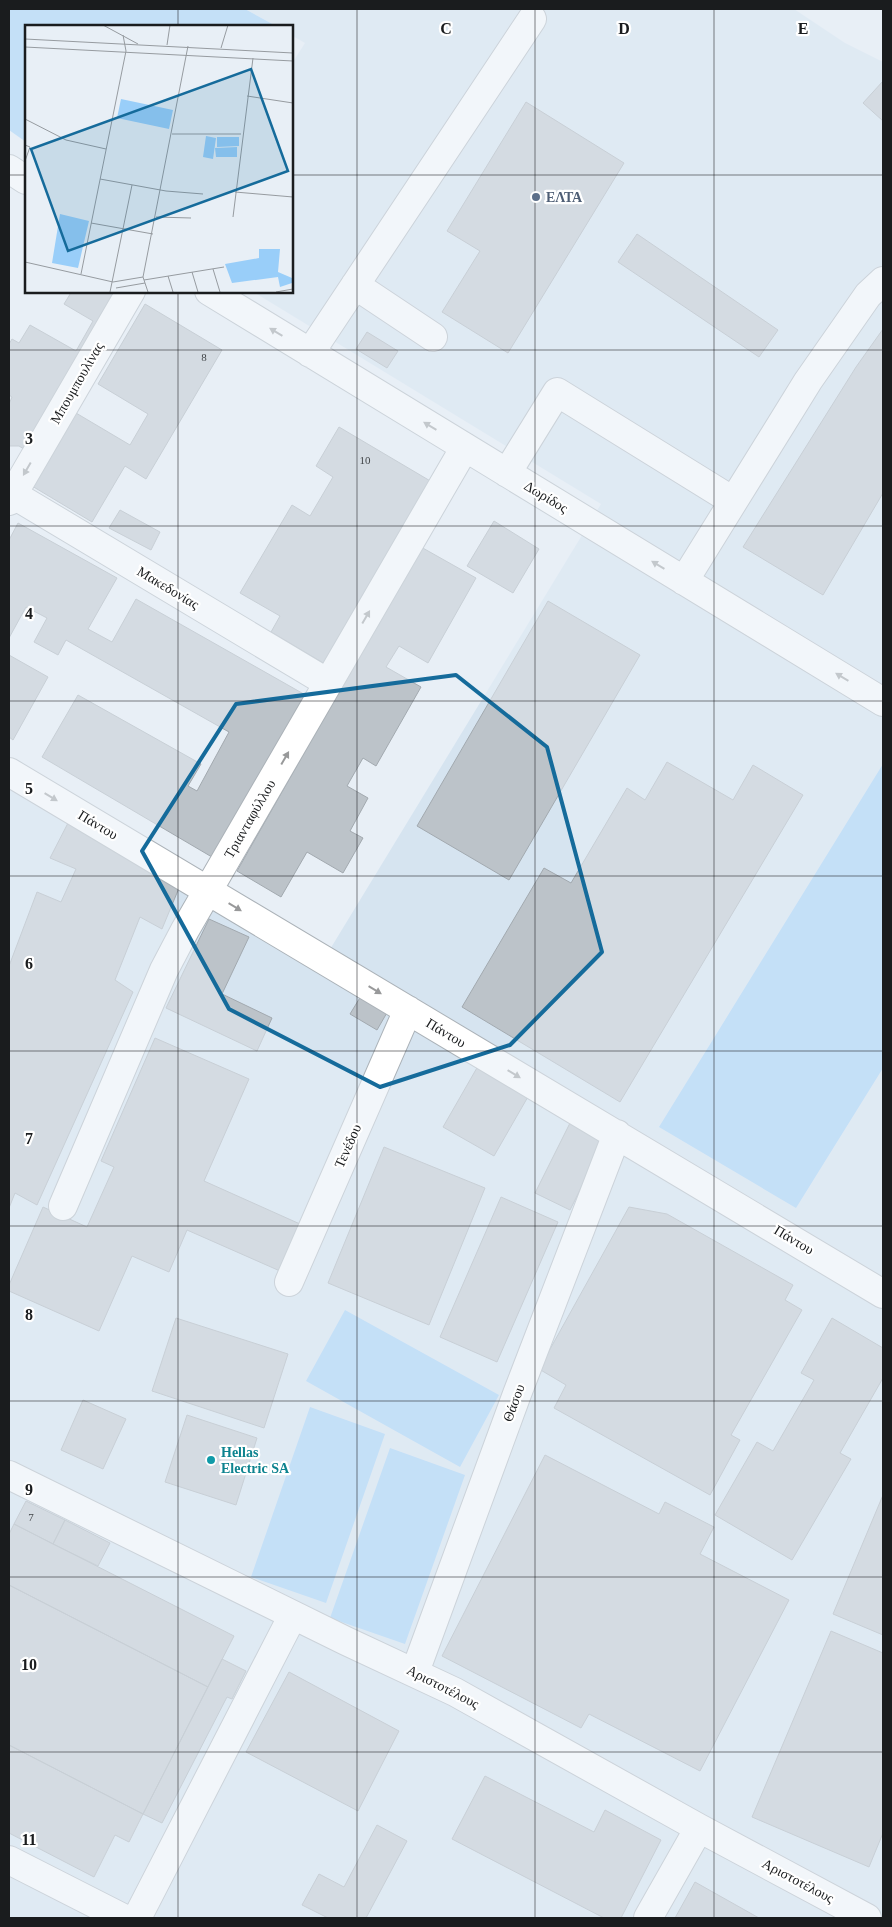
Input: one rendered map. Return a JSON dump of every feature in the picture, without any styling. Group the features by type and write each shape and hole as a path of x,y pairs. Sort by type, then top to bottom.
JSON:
{"street":[{"path":"310,353 532,19"},
{"path":"9,169 25,179"},
{"path":"684,581 808,381 868,295 883,281"},
{"path":"355,285 433,337"},
{"name":"Μπουμπουλίνας","path":"10,496 130,292"},
{"name":"Δωρίδος","path":"212,292 883,702"},
{"path":"507,473 557,392 734,502"},
{"name":"Τριανταφύλλου","path":"63,1206 164,970 184,930 465,447"},
{"name":"Μακεδονίας","path":"10,496 328,683"},
{"name":"Πάντου","path":"10,777 208,891 883,1294"},
{"name":"Τενέδου","path":"289,1282 408,1010"},
{"name":"Θάσου","path":"415,1672 517,1394 617,1134"},
{"name":"Αριστοτέλους","path":"9,1475 293,1615 455,1692 698,1828 868,1918"},
{"path":"137,1918 293,1615"},
{"path":"648,1918 698,1828"},
{"path":"9,1860 123,1918"}],"highlighted area":[{"path":"456,675 547,747 602,952 510,1045 380,1087 229,1009 142,851 236,704"}],"shaded area":[{"path":"9,9 245,9 274,25 25,25 25,141 9,130"},
{"path":"245,9 794,9 845,43 883,62 883,1918 9,1918 9,788 318,969 601,504 254,292 292,292 292,63 305,43 292,36 292,25 274,25"},
{"path":"883,764 883,1068 796,1208 659,1127"},
{"path":"345,1310 499,1395 460,1467 306,1381"},
{"path":"310,1407 385,1434 326,1603 251,1577"},
{"path":"390,1448 465,1475 405,1644 330,1618"}],"building":[{"path":"883,81 883,121 863,103"},
{"name":"ΕΛΤΑ","path":"526,102 624,163 508,353 442,312 480,251 447,231"},
{"path":"637,234 778,330 759,357 618,262"},
{"path":"71,292 125,292 32,454 19,446 9,446 9,404 12,397 9,395 9,344 12,339 19,343 30,325 76,351 93,321 64,304"},
{"path":"145,304 222,350 146,479 125,466 92,522 32,486 76,413 130,445 148,414 98,384"},
{"path":"883,329 883,493 823,595 743,547 856,367"},
{"path":"367,332 398,351 387,368 356,349"},
{"path":"339,427 432,482 325,664 271,632 280,616 240,593 292,505 310,516 333,477 316,466"},
{"path":"120,510 160,532 151,550 109,528"},
{"path":"494,521 539,549 513,593 467,566"},
{"path":"18,523 117,578 88,629 112,642 136,599 309,697 217,860 42,757 78,695 201,764 188,786 197,791 229,732 66,640 58,655 34,642 47,618 26,607 9,638 9,540"},
{"path":"421,547 476,578 428,663 399,646 386,667 421,687 376,766 363,758 347,786 368,798 350,831 363,838 343,873 307,852 281,897 237,871"},
{"path":"548,601 640,655 509,880 417,826"},
{"path":"9,655 48,677 13,740 9,737"},
{"path":"667,762 733,800 753,765 803,795 620,1102 462,1007 544,868 571,883 627,788 645,800"},
{"path":"68,823 179,888 162,929 140,917 115,980 133,992 37,1205 15,1193 9,1208 9,966 37,892 61,902 76,869 50,858"},
{"path":"209,919 249,937 222,994 272,1018 257,1051 166,1008"},
{"path":"361,996 388,1011 377,1030 350,1014"},
{"path":"155,1038 249,1079 204,1181 300,1224 280,1271 187,1230 169,1272 132,1256 99,1331 9,1291 9,1285 43,1207 87,1227 114,1167 101,1161"},
{"path":"478,1066 529,1095 494,1156 443,1127"},
{"path":"571,1121 606,1138 570,1210 535,1193"},
{"path":"384,1147 485,1188 429,1325 328,1283"},
{"path":"501,1197 558,1222 497,1362 440,1337"},
{"path":"629,1207 667,1214 793,1285 785,1300 802,1310 731,1435 740,1440 710,1495 554,1408 566,1385 539,1369"},
{"path":"176,1318 288,1354 264,1428 152,1391"},
{"path":"832,1318 883,1348 883,1378 840,1453 851,1459 792,1560 715,1515 757,1442 773,1451 814,1380 801,1373"},
{"path":"83,1400 126,1419 103,1469 61,1450"},
{"name":"Hellas Electric SA","path":"187,1415 257,1438 236,1505 165,1482"},
{"path":"545,1455 659,1514 665,1502 714,1527 700,1554 789,1600 700,1771 589,1714 581,1728 442,1656"},
{"path":"883,1495 883,1635 833,1614"},
{"path":"26,1501 65,1520 53,1544 14,1524"},
{"path":"65,1520 110,1543 98,1566 53,1544"},
{"path":"14,1524 234,1636 208,1687 9,1585 9,1534"},
{"path":"9,1585 208,1687 143,1814 9,1745"},
{"path":"831,1631 883,1653 883,1833 869,1867 752,1817"},
{"path":"222,1659 246,1671 232,1699 227,1697 162,1823 143,1814"},
{"path":"289,1672 399,1731 358,1811 246,1752"},
{"path":"9,1745 143,1814 129,1842 115,1835 94,1877 9,1833"},
{"path":"485,1776 594,1832 605,1810 661,1840 621,1918 604,1918 452,1839"},
{"path":"377,1825 407,1841 366,1918 328,1918 302,1905 319,1874 344,1887"},
{"path":"695,1882 759,1918 675,1918"}],"place":[{"name":"ΕΛΤΑ","path":"536,197"},
{"name":"Hellas Electric SA","path":"211,1460"}]}
